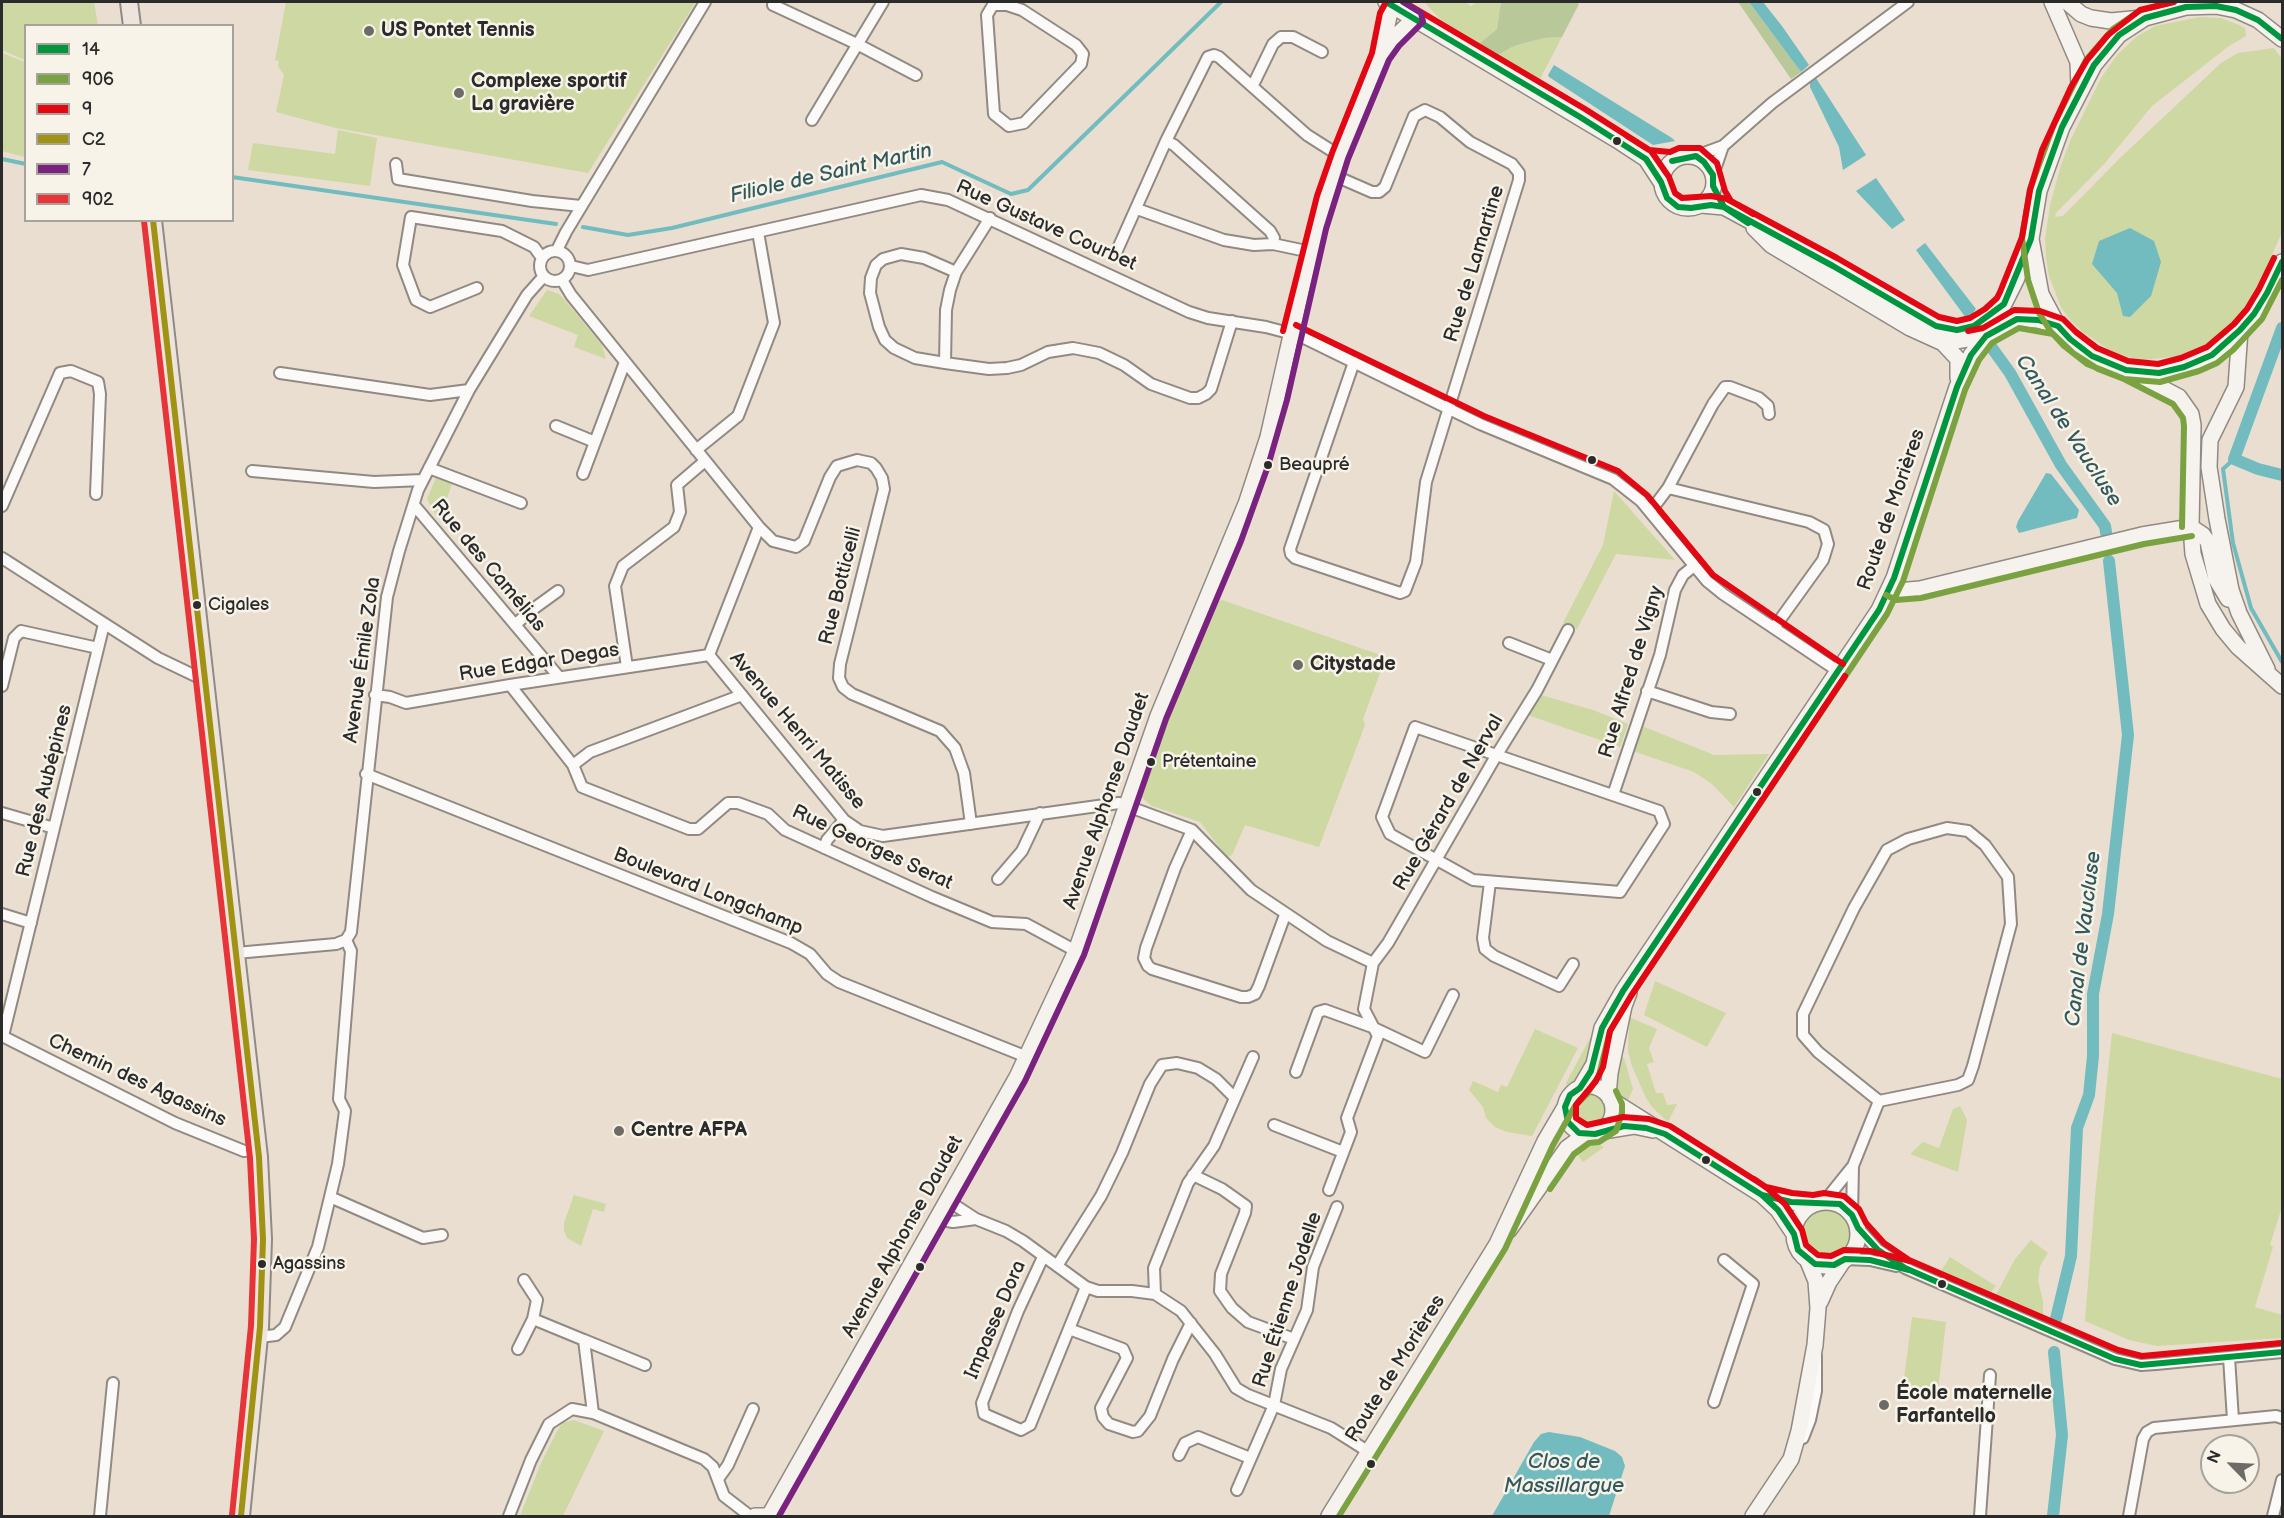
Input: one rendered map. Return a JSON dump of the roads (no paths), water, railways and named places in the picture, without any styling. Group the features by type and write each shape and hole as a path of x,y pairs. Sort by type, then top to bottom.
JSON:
{"main road":[{"path":"129,2 132,24"},
{"path":"2052,2 2078,62 2079,92"},
{"path":"2067,2 2081,14 2111,21 2145,18 2202,6 2236,10 2258,20 2283,39"},
{"path":"2236,10 2251,2"},
{"path":"1390,4 1646,159 1661,182 1663,192 1672,203 1684,208 1701,205 1724,207 1833,266 1907,311 1936,326 1957,330 1974,326 2004,303 2016,280 2031,239 2034,214 2044,172 2079,92 2094,65 2114,42 2145,18"},
{"name":"Avenue Alphonse Daudet","path":"768,1516 1027,1057 1076,951 1158,716 1246,504 1268,437 1311,252 1333,175 1381,56 1390,4"},
{"name":"Avenue Alphonse Daudet","path":"1381,56 1392,40 1414,19"},
{"path":"1661,182 1663,174 1672,161 1680,157 1696,156 1709,167 1724,207"},
{"path":"1646,159 1672,161"},
{"path":"1701,205 1708,199 1713,181"},
{"path":"1745,219 1771,245 1893,318 1943,343 1958,359 1960,365 1957,387"},
{"path":"153,222 258,1150 264,1239 259,1337 241,1516"},
{"path":"2031,239 2041,294 2058,326 2070,339 2092,356 2126,369 2179,397 2191,414 2193,425 2191,527 2193,554 2208,604 2238,647 2283,686"},
{"path":"2126,369 2159,373 2184,368 2212,355 2240,330 2262,300 2283,262"},
{"name":"Route de Morières","path":"1580,1088 1594,1064 1602,1028 1623,991 1879,610 1890,587 1957,387 1971,355 1986,336 2017,320 2038,320 2058,326"},
{"path":"2239,613 2224,562 2209,451 2216,423 2236,387 2240,330"},
{"path":"1943,343 1986,336"},
{"path":"1890,587 1897,591 1920,589 2165,530 2191,527 2203,535 2208,542 2216,579 2239,613 2270,674"},
{"name":"Route de Morières","path":"1609,1097 1610,1073 1624,1006 1641,966"},
{"path":"1665,1134 1634,1126 1586,1134 1572,1128 1568,1122 1565,1107 1570,1095 1580,1088 1596,1087 1762,1195 1778,1210 1794,1234 1798,1250 1807,1260 1816,1281 1818,1308 1815,1345 1799,1431 1791,1459 1753,1516"},
{"path":"1603,1131 1613,1113 1609,1097"},
{"name":"Route de Morières","path":"1329,1516 1497,1244 1545,1141 1565,1107"},
{"name":"Route de Morières","path":"1497,1244 1518,1220 1568,1149 1586,1134"},
{"path":"1762,1195 1791,1202 1840,1204 1855,1221 1856,1245 1824,1291 1818,1308"},
{"path":"1794,1234 1799,1216 1819,1203"},
{"path":"1807,1260 1825,1266 1844,1260"},
{"path":"753,1516 768,1516"}],"street":[{"path":"557,250 568,258 571,266 568,274 562,280 552,281 544,276 540,267 542,258 549,252 557,250 581,206 705,2"},
{"path":"812,120 883,2"},
{"path":"1696,156 1723,146 1772,103 1908,2"},
{"path":"773,5 857,44 916,75"},
{"path":"993,5 1024,6 1076,45 1083,54 1081,64 1024,123 1009,126 994,114 987,15 993,5"},
{"path":"1253,85 1273,44 1281,37 1293,37 1322,52"},
{"path":"1115,255 1166,141 1208,57 1214,55 1219,57 1307,135 1340,156"},
{"name":"Rue de Lamartine","path":"1333,175 1372,192 1379,192 1385,187 1414,116 1425,110 1440,117 1470,142 1512,164 1519,173 1519,180 1450,409"},
{"path":"1166,141 1174,145 1270,231 1274,238 1273,244"},
{"path":"1713,181 1723,146"},
{"path":"396,164 398,179 532,201 581,206"},
{"name":"Rue Gustave Courbet","path":"571,266 588,270 921,195 948,200 1189,312 1208,318 1292,333 1510,437 1613,479 1634,495 1650,512 1707,581 1838,671"},
{"path":"1137,209 1224,240 1273,244 1311,252"},
{"path":"477,288 430,307 416,300 403,265 411,217 502,231 534,247 542,258"},
{"path":"945,363 946,310 956,272 990,218"},
{"path":"696,450 738,416 774,323 758,232"},
{"path":"956,272 924,258 901,254 883,259 876,266 871,278 870,293 885,340 894,348 915,358 989,369 1022,365 1048,352 1073,348 1098,353 1124,365 1151,384 1198,399 1211,389 1232,321"},
{"name":"Avenue Émile Zola","path":"259,1337 276,1335 285,1327 318,1246 338,1164 345,1111 339,1098 351,951 346,940 351,932 354,912 366,774 387,597 423,480 469,390 527,295 544,276"},
{"path":"562,280 571,295 759,527"},
{"path":"583,474 625,362"},
{"path":"1354,362 1290,549 1295,558 1395,593 1405,591 1419,550 1426,482 1450,409"},
{"path":"2,506 60,373 71,370 98,382 100,394 96,494"},
{"path":"280,373 430,395 469,390"},
{"path":"1650,512 1668,488 1713,404 1725,387 1759,398 1768,406 1769,414"},
{"path":"556,426 595,441"},
{"name":"Rue Botticelli","path":"759,527 773,541 796,547 804,541 830,477 837,466 857,460 871,463 876,468 882,478 884,489 840,664 839,678 843,687 852,694 940,732 955,748 963,772 971,824"},
{"path":"627,667 615,586 624,566 674,527 680,512 677,485 705,461"},
{"path":"429,468 521,503"},
{"path":"252,471 374,482 423,480"},
{"path":"1668,488 1809,522 1824,530 1828,544 1823,560 1774,628"},
{"name":"Rue des Camélias","path":"414,505 559,677"},
{"name":"Avenue Henri Matisse","path":"759,527 710,655 844,820 860,831 883,836 1112,804 1127,806 1192,830"},
{"path":"2,558 159,658 206,681"},
{"name":"Rue Alfred de Vigny","path":"1613,795 1660,655 1675,590 1683,575 1694,566"},
{"path":"515,625 558,591"},
{"name":"Rue des Aubépines","path":"2,1036 104,624"},
{"name":"Rue Gérard de Nerval","path":"1372,963 1388,944 1496,756 1537,690 1568,630"},
{"path":"2,686 14,638 21,631 98,648"},
{"path":"1509,643 1552,660"},
{"name":"Rue Edgar Degas","path":"375,695 406,703 510,684 710,655"},
{"name":"Rue Georges Serat","path":"510,684 573,765 582,787 689,829 698,829 728,803 738,803 768,814 784,830 992,922 1026,924 1076,951"},
{"path":"1647,691 1711,712 1730,714"},
{"path":"573,765 590,752 742,695"},
{"path":"1415,728 1496,756 1659,811 1664,824 1620,892 1473,880 1390,834 1382,817 1415,728"},
{"name":"Boulevard Longchamp","path":"366,774 791,943 810,954 827,974 839,982 1027,1057"},
{"path":"2,813 54,828"},
{"path":"998,879 1022,851 1040,813"},
{"path":"824,848 827,840 844,820"},
{"path":"1947,828 1968,831 1985,845 2008,877 2011,924 1973,1066 1968,1080 1958,1085 1879,1101 1818,1052 1803,1035 1803,1014 1854,908 1887,850 1908,839 1947,828"},
{"path":"1285,915 1259,986 1254,994 1248,997 1241,997 1152,969 1144,958 1175,868 1192,830 1251,890 1285,915 1372,963 1364,1009 1378,1036 1347,1118 1351,1132 1329,1190"},
{"path":"1490,882 1483,938 1485,949 1494,956 1559,986 1573,964"},
{"path":"2,914 31,923"},
{"path":"236,953 336,944 346,940"},
{"path":"1296,1072 1318,1012 1325,1010 1425,1052 1453,995"},
{"name":"Chemin des Agassins","path":"2,1036 175,1123 244,1151 258,1150"},
{"path":"1155,1294 1154,1268 1188,1183 1214,1146 1253,1057"},
{"path":"1057,1266 1101,1196 1122,1153 1150,1084 1162,1065 1177,1063 1198,1068 1216,1079 1236,1098"},
{"path":"1819,1203 1853,1166 1879,1101"},
{"path":"1274,1125 1343,1152"},
{"path":"1853,1166 1855,1221 1878,1250 1905,1268"},
{"path":"1193,1175 1222,1188 1246,1206 1221,1274 1220,1292 1232,1308 1248,1322 1294,1339"},
{"path":"330,1197 423,1238 442,1235"},
{"path":"947,1200 976,1219 1006,1231 1086,1287 1098,1291 1155,1294 1181,1311 1215,1354 1236,1388 1331,1428 1369,1452"},
{"name":"Rue Étienne Jodelle","path":"1237,1490 1274,1405 1281,1369 1307,1310 1313,1267 1337,1207"},
{"path":"936,1219 953,1222 976,1219"},
{"name":"Impasse Dora","path":"1043,1257 1018,1311 982,1403 984,1414 1021,1430 1030,1425 1086,1287"},
{"path":"1714,1402 1753,1284 1724,1260"},
{"path":"1844,1260 1876,1261 1905,1268 2115,1359 2141,1365 2283,1352"},
{"path":"518,1349 533,1319 537,1300 524,1280"},
{"path":"533,1319 645,1365"},
{"path":"1069,1329 1123,1349 1127,1358 1101,1408 1103,1417 1109,1424 1132,1432 1138,1431 1150,1416 1173,1359 1191,1323"},
{"path":"584,1340 593,1413"},
{"path":"2229,1357 2233,1420"},
{"path":"1980,1516 1990,1375"},
{"path":"99,1516 113,1383"},
{"path":"509,1516 531,1460 549,1424 573,1409 593,1413 704,1459 712,1467 724,1496 753,1516"},
{"path":"718,1479 728,1465 753,1409"},
{"path":"2129,1516 2143,1439 2147,1432 2154,1428 2276,1416 2283,1418"},
{"path":"1179,1455 1185,1443 1198,1437 1250,1458"},
{"path":"2273,1516 2283,1480"}],"water":[{"path":"1749,2 1763,2 1782,26 1809,65 1801,72"},
{"path":"1554,65 1675,141 1653,145 1549,77"},
{"path":"1816,78 1866,155 1843,170 1839,147 1810,87 1810,83"},
{"path":"1876,178 1905,220 1892,229 1856,191"},
{"path":"2130,228 2154,241 2161,262 2151,296 2130,317 2123,316 2117,293 2092,264 2099,241"},
{"path":"1925,243 1976,309 1966,318 1916,250"},
{"path":"2046,473 2051,474 2079,510 2077,518 2019,533 2016,527 2018,521"},
{"name":"Clos de Massillargue","path":"1549,1432 1580,1437 1615,1451 1622,1457 1625,1466 1609,1516 1492,1516 1534,1442 1541,1434"}],"waterway":[{"name":"Filiole de Saint Martin","path":"583,227 628,235 672,228 942,162 1011,194 1028,190 1221,2"},
{"name":"Filiole de Saint Martin","path":"2,159 24,164"},
{"name":"Filiole de Saint Martin","path":"234,177 556,224"},
{"path":"2282,328 2234,459 2258,469 2282,475"},
{"name":"Canal de Vaucluse","path":"1992,348 2010,373 2061,465 2105,526 2107,538"},
{"path":"2234,459 2223,469 2233,543 2251,608 2282,662"},
{"name":"Canal de Vaucluse","path":"2056,1319 2071,1256 2077,1128 2089,1095 2093,1056 2093,994 2108,914 2128,735 2109,561"},
{"name":"Canal de Vaucluse","path":"2053,1516 2062,1435 2054,1352"}],"place":[{"name":"US Pontet Tennis","path":"369,31"},
{"name":"Complexe sportif La gravière","path":"459,93"},
{"name":"Beaupré","path":"1268,465"},
{"name":"Cigales","path":"197,605"},
{"name":"Citystade","path":"1298,665"},
{"name":"Prétentaine","path":"1151,762"},
{"name":"Centre AFPA","path":"619,1131"},
{"name":"Agassins","path":"262,1264"},
{"name":"École maternelle Farfantello","path":"1884,1405"}]}
